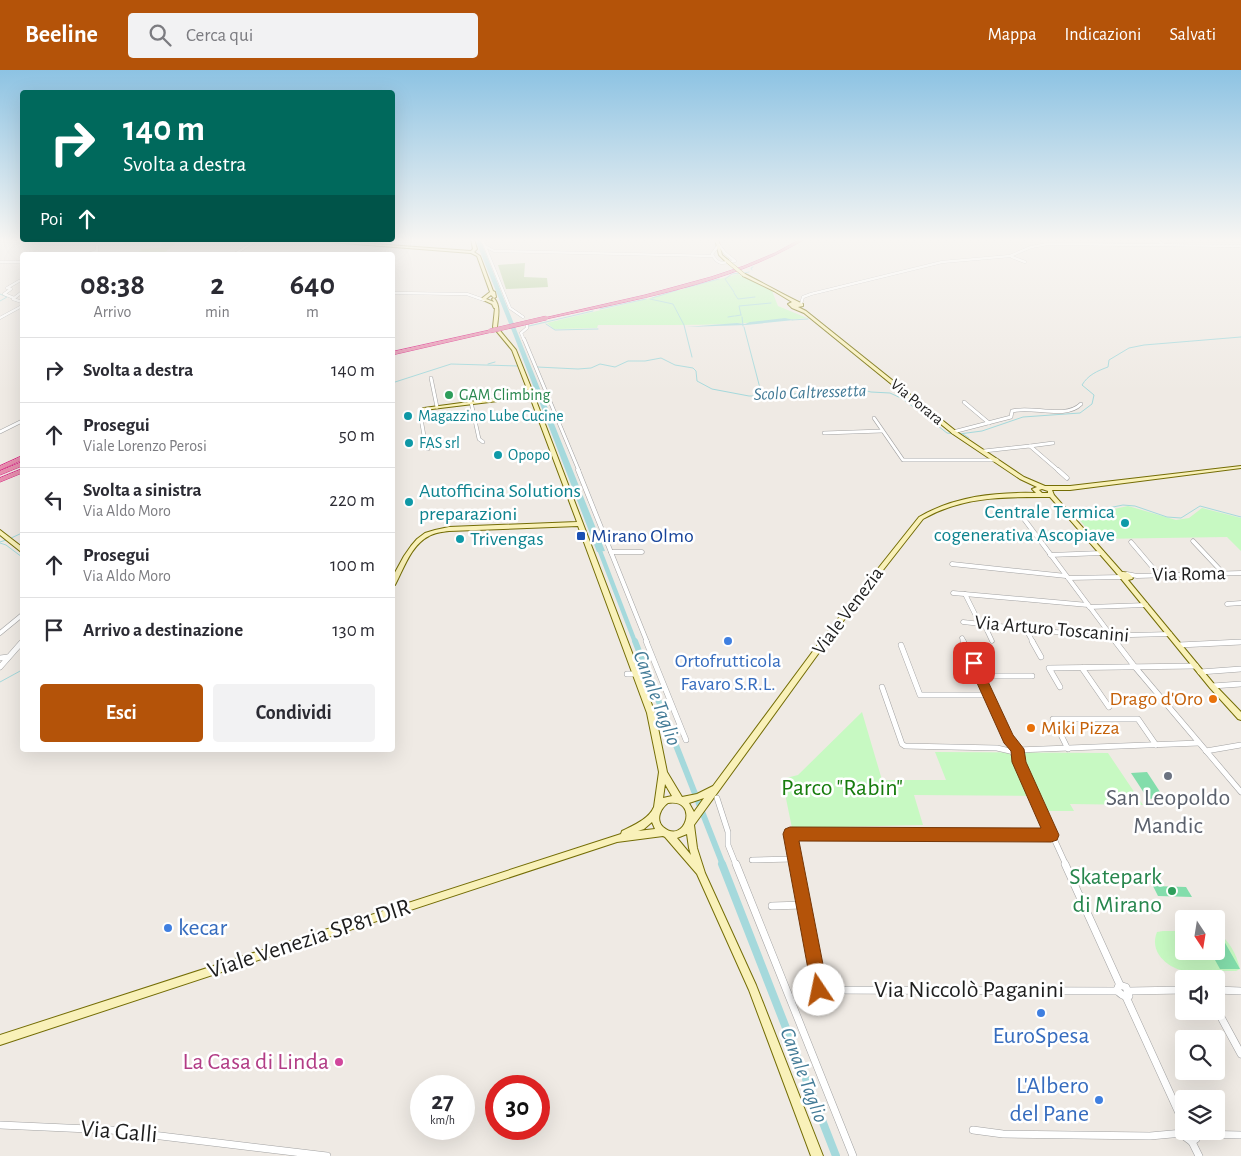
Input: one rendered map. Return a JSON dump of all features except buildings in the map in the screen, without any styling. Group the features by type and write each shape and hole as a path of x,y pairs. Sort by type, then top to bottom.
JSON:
{"highway":[{"path":"544,317 649,290"},
{"path":"395,348 544,317 658,290"},
{"path":"395,353 488,329"},
{"path":"0,468 20,459"},
{"path":"0,473 20,465"},
{"path":"0,480 20,472"},
{"path":"0,486 20,477"}],"main road":[{"name":"Via Porara","path":"772,290 798,304 805,312 954,432 997,460 1043,496"},
{"path":"493,292 497,306 496,327 515,352 637,674 654,724 663,772 657,810 657,824 701,874"},
{"path":"486,298 493,292"},
{"path":"486,298 494,298"},
{"path":"486,298 494,304 496,311"},
{"path":"424,409 532,395"},
{"path":"1044,487 1070,488 1241,467"},
{"name":"Via Porara","path":"1022,478 1044,487"},
{"path":"1044,487 1050,490 1102,553 1126,576 1146,605 1239,716"},
{"name":"Viale Venezia","path":"693,821 707,797 716,789 815,654 921,518 932,511 956,503 1019,494 1044,487"},
{"path":"1052,494 1070,488"},
{"path":"1062,506 1059,496 1070,488"},
{"name":"Viale Venezia","path":"1019,494 1043,496 1052,494"},
{"path":"1043,496 1062,506"},
{"path":"395,580 415,543 422,536 433,531 580,524"},
{"path":"0,532 20,548"},
{"path":"663,772 690,810 693,821 693,848 701,874 753,988 817,1156"},
{"path":"618,838 641,826 667,800 707,797"},
{"path":"618,838 666,832 680,833 693,821"},
{"name":"Viale Venezia SP81 DIR","path":"0,1040 618,838"}],"street":[{"path":"10,290 3,294 20,301"},
{"path":"503,290 510,308 524,317"},
{"path":"798,304 803,297 830,290"},
{"path":"395,293 467,294 486,298"},
{"path":"14,298 20,294"},
{"path":"0,318 20,307"},
{"path":"527,325 527,328 521,333 686,740"},
{"path":"431,378 437,407"},
{"path":"471,402 479,439 483,442"},
{"path":"964,402 989,423"},
{"path":"954,432 1011,417 1012,411 1018,409 1046,412 1076,409 1081,404"},
{"path":"424,409 420,413 426,447 428,449"},
{"path":"874,418 900,458 904,460 997,460"},
{"path":"0,432 20,422"},
{"path":"824,433 882,431"},
{"path":"984,452 1054,443"},
{"path":"1030,446 1067,478"},
{"path":"1018,511 1135,667 1241,792"},
{"path":"1193,541 1224,574"},
{"path":"1131,542 1159,575"},
{"path":"611,552 642,552"},
{"path":"1050,555 1102,553"},
{"name":"Via Roma","path":"952,564 1067,577 1241,573"},
{"path":"953,593 1089,606 1146,605"},
{"path":"965,594 992,642"},
{"path":"1227,604 1241,603"},
{"path":"0,633 20,617"},
{"name":"Via Arturo Toscanini","path":"963,622 1112,637 1170,634"},
{"path":"1025,628 1041,657"},
{"path":"962,638 1119,988 1126,987 1127,994 1175,1103"},
{"path":"1179,645 1241,642"},
{"path":"0,667 20,644"},
{"path":"901,645 920,695 989,695"},
{"path":"0,658 8,657"},
{"path":"1060,687 1049,668 1241,669"},
{"path":"1082,668 1109,706"},
{"path":"627,674 637,674"},
{"path":"980,676 1032,676"},
{"path":"1212,686 1241,684"},
{"path":"882,687 904,746 1068,749 1199,743"},
{"path":"1068,749 1053,719 1138,718 1156,745"},
{"path":"1206,751 1241,746"},
{"path":"717,798 728,832 728,846 853,1156"},
{"path":"772,906 803,905 790,834 1051,835"},
{"path":"752,860 794,859"},
{"name":"Via Niccolò Paganini","path":"803,905 819,990 1119,988"},
{"path":"1225,990 1241,990"},
{"path":"1127,994 1175,991"},
{"path":"1223,1020 1241,1054"},
{"name":"Via Galli","path":"0,1125 111,1130 327,1156"},
{"path":"973,1130 1003,1134 1150,1136 1175,1132"},
{"path":"1225,1135 1241,1135"},
{"path":"1194,1140 1199,1156"}],"green space":[{"path":"681,290 769,290 772,291 778,306 807,318 729,324 598,325 597,328 558,329 554,329 547,323"},
{"path":"1128,506 1176,520 1189,518 1202,508 1241,518 1241,551 1227,537 1096,539 1077,517"},
{"name":"Parco \"Rabin\"","path":"862,712 882,780 946,780 935,752 1108,753 1143,805 1070,804 1074,811 1048,811 1042,796 914,795 923,825 792,828 782,779 798,775"},
{"path":"1147,772 1164,798 1148,799 1131,773"},
{"name":"Skatepark di Mirano","path":"1153,886 1186,887 1192,897 1158,896"},
{"path":"1175,931 1175,960 1225,960 1225,939 1237,958 1240,969 1225,971 1177,969 1165,962 1157,952 1155,939 1157,932"},
{"path":"1225,943 1240,969 1220,969 1215,960 1225,960"}],"water":[{"path":"495,290 500,290 605,551 597,552"},
{"path":"785,318 794,320 746,325 686,327 745,324"}],"waterway":[{"path":"652,298 678,290"},
{"path":"734,293 738,299 755,297"},
{"path":"0,294 7,297 0,301"},
{"path":"600,309 646,299"},
{"path":"650,299 673,304 684,325 692,357"},
{"path":"735,316 741,315 739,306 771,303"},
{"path":"529,326 593,311"},
{"path":"728,317 734,316"},
{"path":"742,317 743,326"},
{"path":"792,320 808,319"},
{"path":"546,324 555,330 598,329"},
{"path":"744,327 761,392"},
{"name":"Scolo Caltressetta","path":"959,434 982,431 1023,417 1080,413 1092,404 1094,395 1082,385 1084,382 1093,374 1108,367 1109,360 1129,348 1144,345 1241,337"},
{"name":"Scolo Caltressetta","path":"537,367 578,369 591,368 600,364 615,367 628,361 645,361 661,358 675,365 693,368 696,371 697,381 712,389 749,396 773,396 855,388 871,392 890,393 903,399 947,433 955,434"},
{"name":"Scolo Caltressetta","path":"488,364 495,362"},
{"name":"Scolo Caltressetta","path":"395,382 451,364 518,366"},
{"name":"Scolo Caltressetta","path":"963,434 969,438"},
{"path":"1067,507 1073,513 1078,514 1123,505 1135,506 1167,517 1181,518 1200,506 1241,517"},
{"name":"Scolo Caltressetta","path":"9,539 20,534"},
{"name":"Scolo Caltressetta","path":"0,542 6,540"},
{"path":"0,543 20,556"},
{"name":"Canale Taglio","path":"598,546 635,642"},
{"name":"Canale Taglio","path":"635,641 723,865"},
{"path":"0,682 20,671"},
{"name":"Canale Taglio","path":"722,864 836,1156"}],"place":[{"name":"GAM Climbing","path":"449,395"},
{"name":"Magazzino Lube Cucine","path":"408,416"},
{"name":"FAS srl","path":"409,443"},
{"name":"Opopo","path":"498,455"},
{"name":"Autofficina Solutions preparazioni","path":"409,502"},
{"name":"Centrale Termica cogenerativa Ascopiave","path":"1125,523"},
{"name":"Mirano Olmo","path":"581,536"},
{"name":"Trivengas","path":"460,539"},
{"name":"Ortofrutticola Favaro S.R.L.","path":"728,641"},
{"name":"Drago d'Oro","path":"1213,699"},
{"name":"Miki Pizza","path":"1031,728"},
{"name":"San Leopoldo Mandic","path":"1168,776"},
{"name":"Skatepark di Mirano","path":"1172,891"},
{"name":"kecar","path":"168,928"},
{"name":"EuroSpesa","path":"1041,1013"},
{"name":"La Casa di Linda","path":"339,1062"},
{"name":"L'Albero del Pane","path":"1099,1100"}],"route":[{"path":"819,990 790,834 1051,835 1019,762 1017,749 1008,739 974,663"}]}
